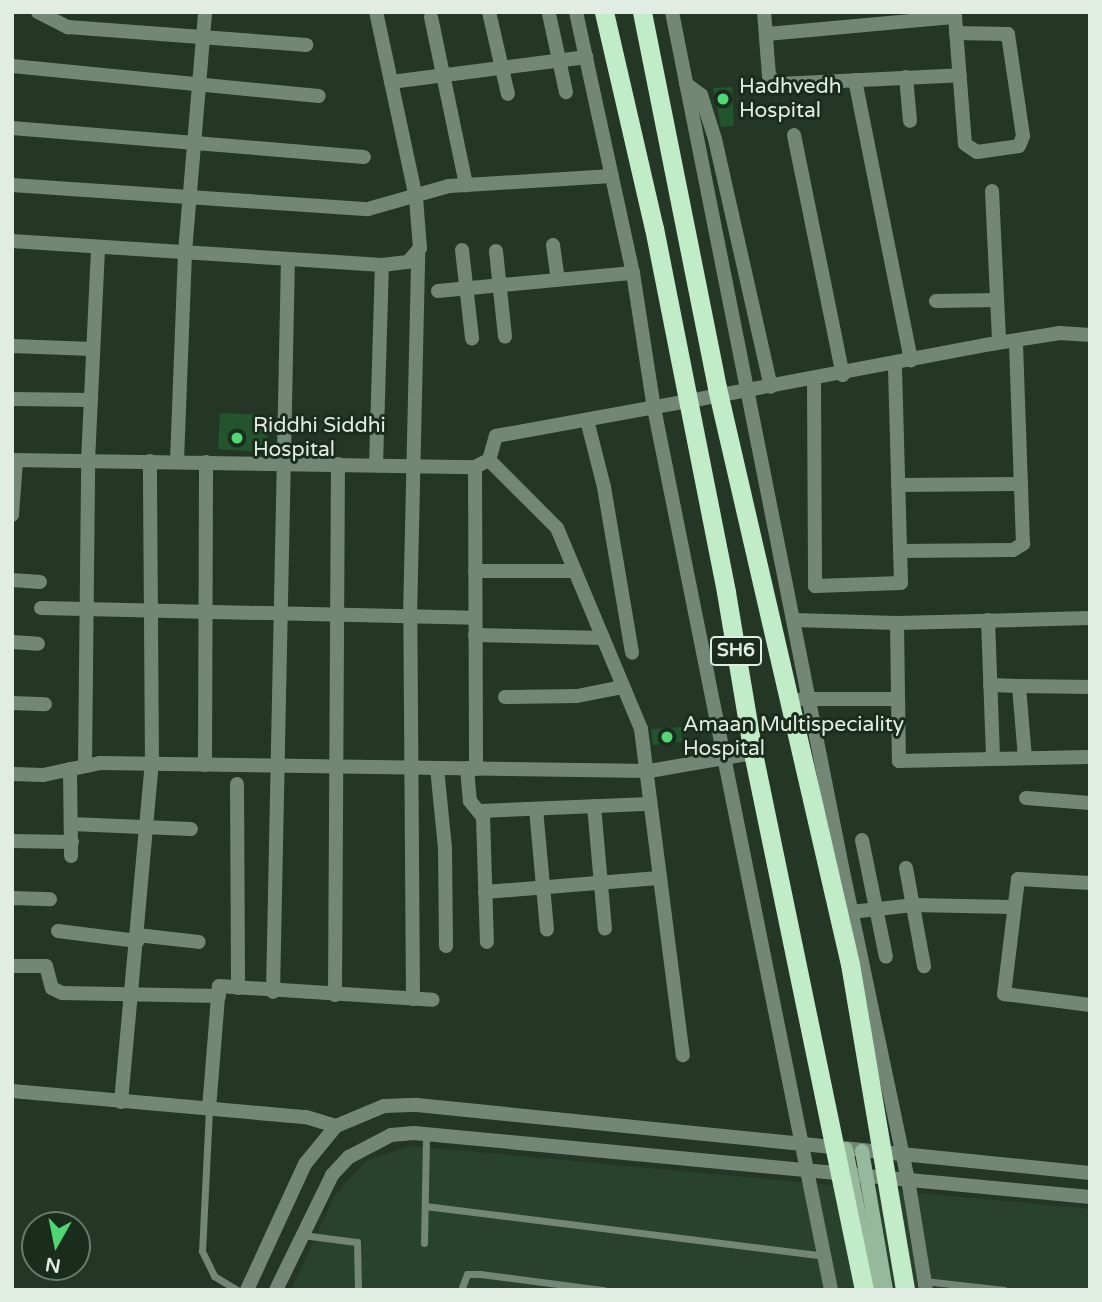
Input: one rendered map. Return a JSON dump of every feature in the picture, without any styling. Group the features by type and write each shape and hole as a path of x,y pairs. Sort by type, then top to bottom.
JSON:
{"highway":[{"name":"SH6","path":"604,12 689,401 753,753 840,1149 860,1173 864,1290"},
{"path":"642,12 719,395 787,704 850,964 870,1152 860,1173 905,1290"}],"main road":[{"path":"860,1173 874,1290"},
{"path":"860,1173 886,1290"}],"street":[{"path":"38,12 68,27 306,45"},
{"path":"177,461 185,252 205,12"},
{"path":"376,12 416,198 418,254 410,617 413,999"},
{"path":"489,12 508,94"},
{"path":"576,12 633,273 654,408 831,1290"},
{"path":"680,12 672,13 851,912 904,1157 925,1285"},
{"path":"764,12 773,82 960,75"},
{"path":"549,14 566,92"},
{"path":"767,34 955,14 956,33 965,144 977,152 1019,146 1023,136 1008,34 956,33"},
{"path":"431,17 466,184"},
{"path":"391,82 586,57"},
{"path":"12,66 318,96"},
{"path":"906,78 910,121"},
{"path":"855,80 911,360"},
{"path":"686,84 701,95 715,139 771,387"},
{"path":"12,128 364,157"},
{"path":"794,135 843,374"},
{"path":"12,185 368,209 416,198 439,187 612,176"},
{"path":"992,191 999,342"},
{"path":"12,241 382,265 408,262 418,254"},
{"path":"553,245 558,280"},
{"path":"12,841 71,849 71,824 78,768 98,247"},
{"path":"462,250 472,338"},
{"path":"496,251 505,337"},
{"path":"273,992 288,259"},
{"path":"376,465 382,265"},
{"path":"438,291 633,273"},
{"path":"936,301 997,300"},
{"path":"12,515 14,460 475,467 489,460 496,436 719,395 814,381 999,342 1060,333 1090,335"},
{"path":"900,551 1020,550 1023,544 1016,340"},
{"path":"12,346 93,349"},
{"path":"814,381 815,586 901,583 895,363"},
{"path":"12,399 91,400"},
{"path":"587,420 604,487 632,653"},
{"path":"489,460 557,528 641,729 649,771 658,878 683,1055"},
{"path":"121,1102 152,764 150,461"},
{"path":"205,765 203,612 206,462"},
{"path":"335,995 340,767 334,615 338,464"},
{"path":"475,467 475,635 470,801 480,811 487,942"},
{"path":"898,485 1021,484"},
{"path":"475,570 575,570"},
{"path":"12,580 40,582"},
{"path":"41,608 475,618"},
{"path":"794,620 897,623 1090,618"},
{"path":"988,621 993,759"},
{"path":"897,623 899,761 1090,757"},
{"path":"475,635 603,638"},
{"path":"12,642 38,644"},
{"path":"990,685 1090,687"},
{"path":"1019,686 1025,758"},
{"path":"505,697 577,696 623,687"},
{"path":"787,704 810,696 898,699"},
{"path":"12,703 45,704"},
{"path":"12,774 152,764 649,771 753,753"},
{"path":"437,768 445,848 446,946"},
{"path":"237,784 238,988"},
{"path":"1026,798 1090,803"},
{"path":"480,811 650,804"},
{"path":"594,806 605,929"},
{"path":"536,809 547,930"},
{"path":"71,824 191,829"},
{"path":"862,840 886,957"},
{"path":"906,868 924,966"},
{"path":"1090,883 1024,877 1013,886 1004,994 1090,1005"},
{"path":"485,892 658,878"},
{"path":"12,898 50,899"},
{"path":"851,912 913,905 1012,907"},
{"path":"58,931 199,942"},
{"path":"12,966 46,966 52,988 62,993 219,996"},
{"path":"209,1109 219,986 273,992 433,1000"},
{"path":"12,1091 306,1117 336,1126"},
{"path":"247,1290 270,1232 305,1164 336,1126 368,1110 417,1105 904,1157 1090,1173"},
{"path":"638,1154 640,1129"},
{"path":"275,1290 332,1175 349,1157 391,1135 426,1134 860,1173 1090,1197"}],"lane":[{"path":"209,1109 202,1251 214,1276 236,1290"},
{"path":"424,1243 426,1134"},
{"path":"425,1206 824,1256"},
{"path":"300,1235 357,1241 358,1290"},
{"path":"461,1290 467,1274 560,1287 604,1290"},
{"path":"925,1285 1004,1290"}],"shaded area":[{"path":"412,1146 1090,1209 1090,1290 291,1290 335,1195 367,1160"}],"building":[{"path":"732,87 734,126 721,127 713,88"},
{"path":"220,413 268,415 266,452 218,449"},
{"path":"681,727 682,742 653,745 651,729"}],"place":[{"name":"Hadhvedh Hospital","path":"723,99"},
{"name":"Riddhi Siddhi Hospital","path":"237,438"},
{"name":"Amaan Multispeciality Hospital","path":"667,737"}]}
